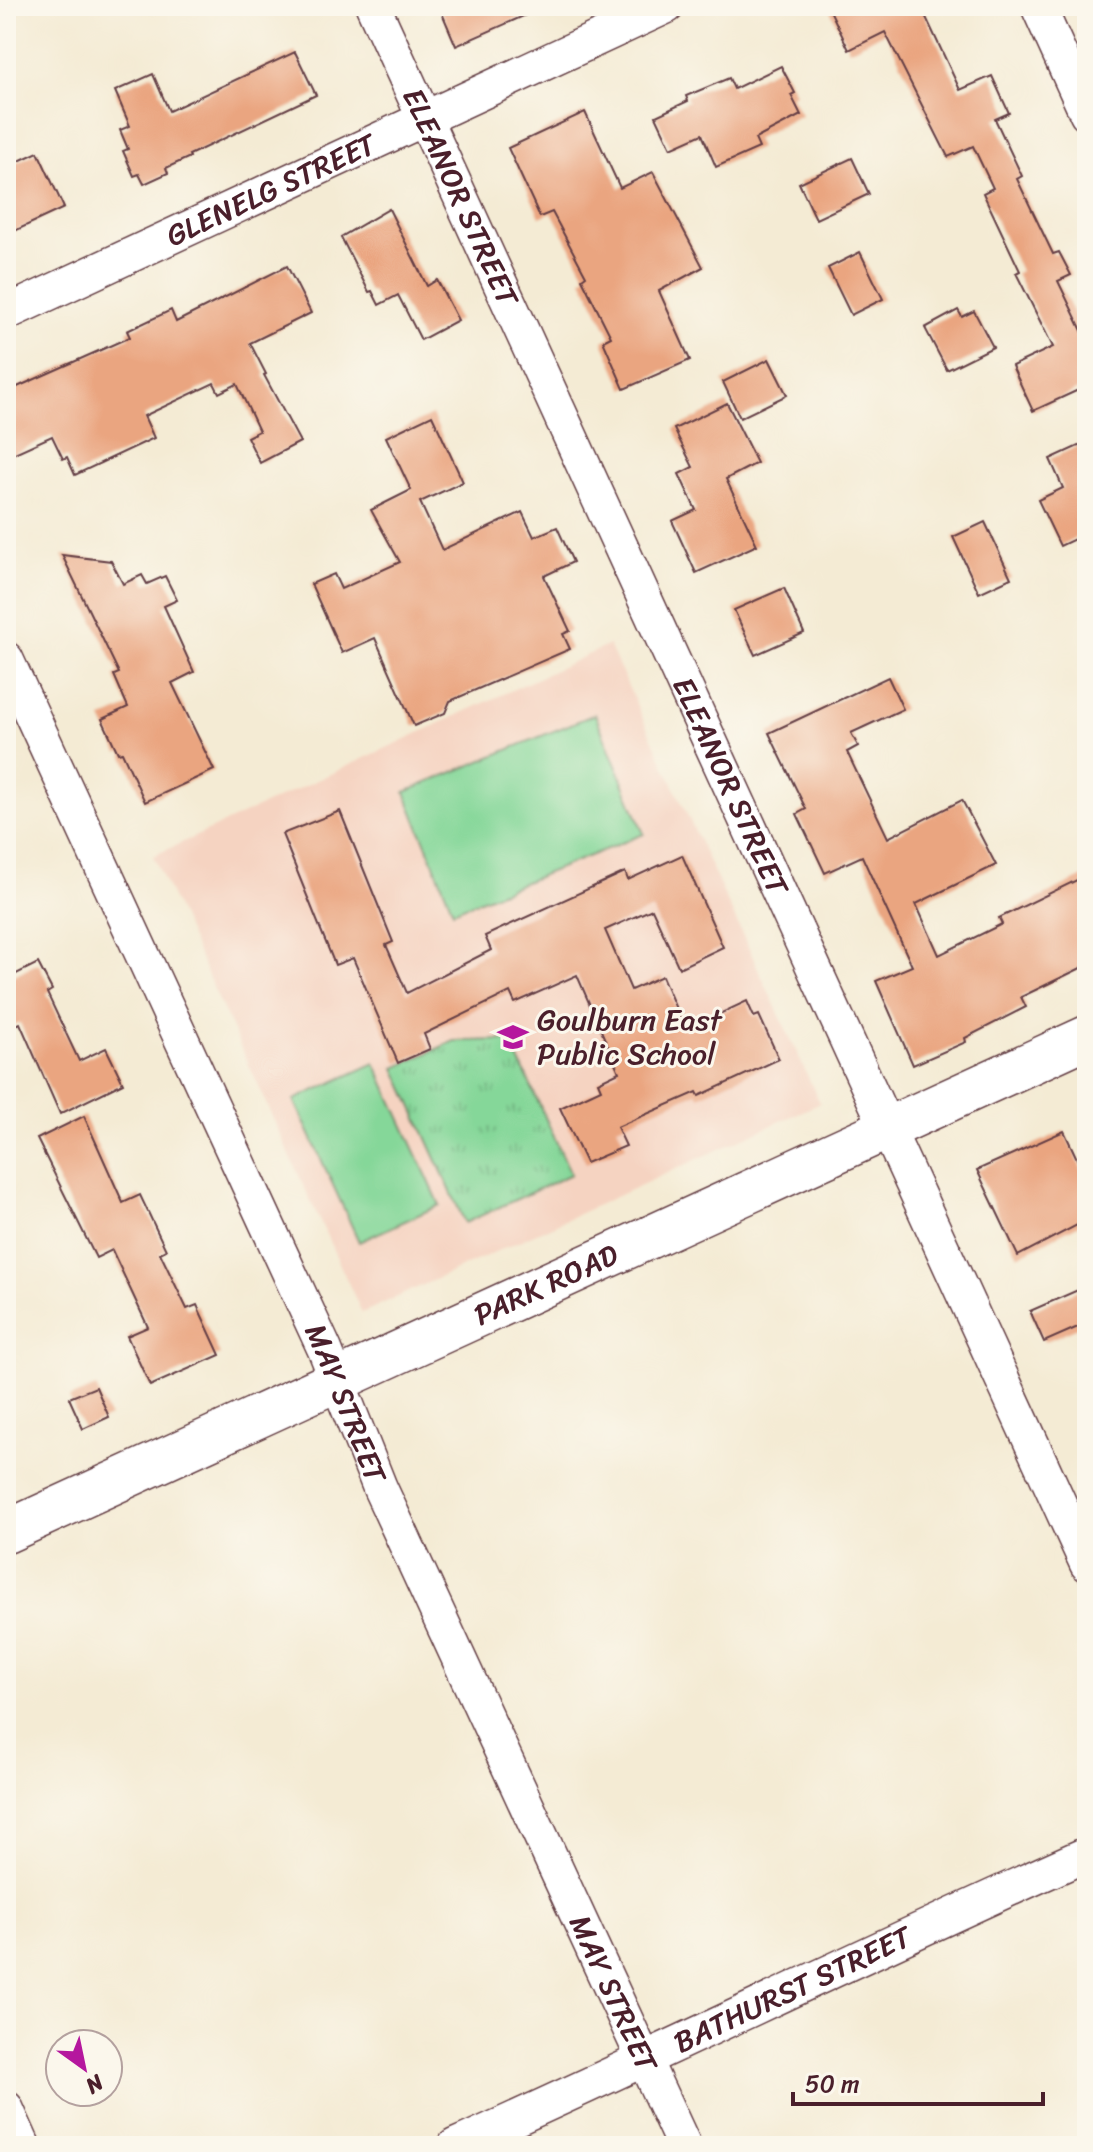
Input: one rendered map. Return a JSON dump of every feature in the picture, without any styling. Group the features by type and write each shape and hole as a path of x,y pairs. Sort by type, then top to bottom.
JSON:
{"street":[{"name":"ELEANOR STREET","path":"373,6 1087,1564"},
{"name":"GLENELG STREET","path":"6,313 667,6"},
{"path":"1038,6 1087,114"},
{"name":"MAY STREET","path":"6,659 339,1380 380,1488 684,2146"},
{"name":"PARK ROAD","path":"6,1532 1087,1037"},
{"name":"BATHURST STREET","path":"455,2146 645,2060 920,1928 1087,1854"},
{"path":"6,2108 23,2146"}],"shaded area":[{"name":"Goulburn East Public School","path":"609,645 820,1103 362,1313 153,856"}],"green space":[{"path":"595,714 644,834 453,911 405,792"},
{"path":"510,1040 571,1174 465,1223 395,1068 454,1041"},
{"path":"375,1063 440,1205 359,1242 294,1100"}],"building":[{"path":"439,6 546,6 456,46"},
{"path":"828,6 939,6 924,13 960,90 992,76 1009,113 995,119 1022,176 1017,179 1053,254 1059,252 1071,275 1058,281 1087,341 1087,386 1033,411 1012,366 1053,347 1016,273 1020,271 983,193 993,188 973,146 948,157 885,32 849,50"},
{"path":"295,52 316,95 189,155 166,168 168,173 144,184 139,174 134,176 123,151 128,149 120,130 130,126 115,91 153,74 169,111"},
{"path":"781,66 795,93 791,95 801,115 755,139 759,148 716,167 702,134 671,148 656,116 688,101 686,96 729,78 734,89"},
{"path":"585,112 620,188 653,172 703,267 659,291 690,360 624,389 603,341 611,337 582,279 586,276 552,212 540,217 508,148"},
{"path":"38,152 64,208 6,235 6,167"},
{"path":"852,158 869,194 816,219 799,183"},
{"path":"389,209 427,286 437,280 458,320 421,340 398,295 379,305 341,237"},
{"path":"860,252 883,299 851,315 828,268"},
{"path":"287,266 311,313 250,343 300,442 260,463 247,437 259,431 237,384 219,393 214,383 144,416 154,438 75,475 52,436 6,457 6,392 130,337 127,331 171,310 176,322"},
{"path":"958,310 962,317 974,311 993,347 947,370 925,328"},
{"path":"769,359 787,395 740,418 723,382"},
{"path":"727,403 757,463 726,479 757,545 696,573 672,521 696,510 679,474 693,467 674,429"},
{"path":"432,415 463,482 420,502 442,550 522,512 534,537 557,527 573,562 544,576 570,631 563,634 570,649 450,701 445,713 414,726 375,638 342,653 311,584 334,574 341,589 400,562 371,510 411,490 386,437"},
{"path":"1087,442 1087,538 1085,534 1060,546 1038,500 1063,488 1050,459"},
{"path":"985,522 1011,578 979,593 953,537"},
{"path":"62,555 111,561 123,584 142,575 147,584 165,576 177,600 164,606 194,672 172,683 214,770 145,802 122,752 118,753 102,719 128,707 114,675 119,673"},
{"path":"784,588 804,633 755,655 734,610"},
{"path":"888,677 903,709 851,733 858,746 847,752 888,838 962,800 996,865 916,904 939,955 1002,924 999,918 1087,875 1087,965 1021,997 1026,1007 965,1038 966,1042 913,1065 876,981 912,966 862,856 825,873 797,814 806,809 769,733"},
{"path":"340,811 393,942 386,945 407,993 491,950 485,936 625,872 628,880 682,855 723,947 679,968 652,909 605,930 631,990 662,976 685,1030 747,1001 754,1017 759,1015 779,1059 699,1096 697,1092 617,1127 626,1146 586,1163 560,1108 601,1089 598,1082 619,1072 577,975 515,1003 510,992 424,1034 430,1049 398,1063 353,958 335,965 282,834"},
{"path":"38,963 52,990 47,993 79,1061 106,1048 123,1083 60,1114 20,1023 6,1030 6,979"},
{"path":"84,1116 123,1203 140,1195 166,1250 160,1253 187,1309 197,1305 220,1355 150,1386 127,1336 148,1327 112,1250 96,1258 37,1139"},
{"path":"1064,1131 1087,1180 1087,1220 1018,1256 977,1170"},
{"path":"1087,1286 1087,1323 1044,1342 1030,1311"},
{"path":"96,1387 109,1417 83,1429 69,1398"}],"place":[{"name":"Goulburn East Public School","path":"513,1037"}]}
